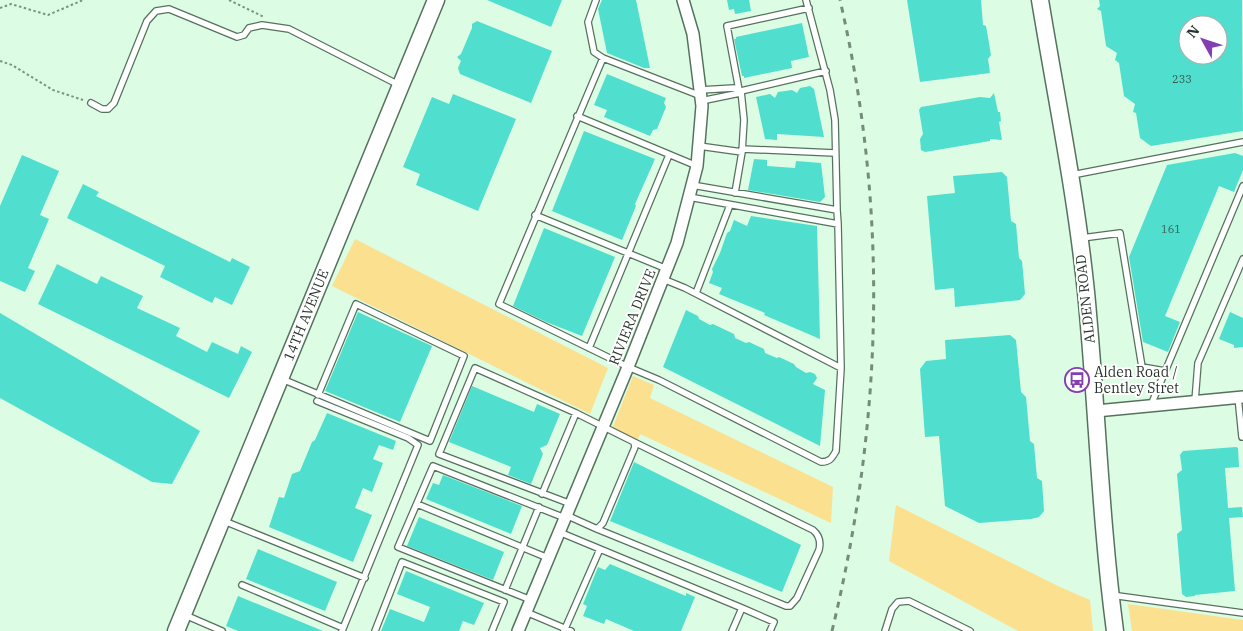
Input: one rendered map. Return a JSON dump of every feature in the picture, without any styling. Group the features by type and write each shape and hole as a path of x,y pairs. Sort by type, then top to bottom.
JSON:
{"main road":[{"name":"14TH AVENUE","path":"176,631 436,0"},
{"name":"ALDEN ROAD","path":"1040,0 1070,176 1086,290 1110,595 1115,631"}],"street":[{"name":"RIVIERA DRIVE","path":"518,631 628,367 677,243 697,166 701,96 693,34 683,0"},
{"path":"1096,411 1240,397"}],"lane":[{"path":"596,0 588,22 594,52 603,58 701,96 740,91 826,71"},
{"path":"603,58 498,304 659,380 822,462 828,462 836,451 841,368 835,120 826,71 806,0"},
{"path":"735,193 742,151 744,120 727,26 808,8"},
{"path":"91,103 102,109 108,109 114,103 147,21 156,11 169,9 237,37 244,35 249,28 262,25 289,29 401,86"},
{"path":"701,96 734,88 740,91"},
{"path":"577,116 697,166"},
{"path":"1070,176 1243,142"},
{"path":"699,146 742,151 835,153"},
{"path":"589,348 669,155"},
{"path":"692,185 837,210"},
{"path":"1151,406 1243,186"},
{"path":"689,197 838,224"},
{"path":"696,293 730,205"},
{"path":"535,214 629,253 696,293 841,368"},
{"path":"1078,238 1120,233 1142,367 1165,371"},
{"path":"1195,402 1198,363 1243,259"},
{"path":"356,304 464,356 430,441 318,398 356,304"},
{"path":"531,600 398,547 433,466 566,516 786,606 790,606 797,598 821,544 817,533 813,530 576,413 475,368 439,454 571,504"},
{"path":"242,585 343,630 418,446 408,438 318,398 280,378"},
{"path":"1240,397 1242,437"},
{"path":"542,494 576,413"},
{"path":"596,529 604,523 636,447 634,442"},
{"path":"417,504 548,558"},
{"path":"505,590 539,507"},
{"path":"222,520 365,578"},
{"path":"559,532 774,622 770,631"},
{"path":"526,612 567,630 600,549"},
{"path":"375,631 402,562 504,602 492,631"},
{"path":"1110,595 1243,613"},
{"path":"885,631 892,609 898,602 909,602 970,631"},
{"path":"732,631 742,608"},
{"path":"183,614 222,631"}],"path":[{"path":"0,8 11,4 48,15 83,0"},
{"path":"230,0 289,29"},
{"path":"0,61 12,65 53,90 91,103"}],"shaded area":[{"path":"355,239 608,368 590,414 332,286"},
{"path":"633,376 654,385 650,398 833,487 831,523 640,434 637,442 612,429"},
{"path":"896,505 1060,587 1090,600 1093,631 1018,631 889,561"},
{"path":"1128,604 1243,620 1243,631 1132,631"}],"building":[{"path":"487,0 562,0 551,27"},
{"path":"602,0 636,0 650,68 644,68 607,53 598,9"},
{"path":"727,0 749,0 751,11 735,14 734,9 729,10"},
{"path":"907,0 981,0 983,25 986,26 991,55 988,59 990,73 920,82"},
{"path":"1099,0 1242,0 1243,131 1151,146 1140,138 1136,113 1133,112 1135,104 1124,96 1119,63 1115,60 1117,53 1106,46 1101,11 1097,9 1100,6"},
{"path":"477,21 552,51 531,103 460,74 458,68 461,61 457,57 461,54 472,24"},
{"path":"802,23 809,57 791,61 792,68 744,78 742,76 734,39 736,37"},
{"path":"607,74 666,98 664,103 666,107 657,129 653,130 650,136 604,117 607,110 594,105"},
{"path":"810,86 814,89 824,137 777,134 777,140 765,139 756,97 770,94 775,98 778,92 792,90 797,93 800,88"},
{"path":"994,93 998,112 1000,112 1001,121 999,122 1002,140 990,139 990,141 925,152 921,150 920,139 923,134 919,110 921,107 980,97 990,98"},
{"path":"453,94 516,119 478,211 416,185 420,174 403,167 432,97 449,104"},
{"path":"584,131 655,159 635,204 636,206 622,240 552,211"},
{"path":"1235,153 1243,156 1243,170 1234,192 1219,186 1165,316 1180,322 1168,352 1143,342 1129,257 1167,165"},
{"path":"22,155 59,171 40,215 49,219 28,268 35,271 25,292 0,281 0,206"},
{"path":"754,159 767,160 767,166 795,168 796,161 821,163 825,197 820,202 748,190"},
{"path":"1002,172 1007,177 1011,221 1016,224 1025,294 1020,300 955,307 954,288 935,290 927,196 955,193 953,176"},
{"path":"83,184 99,192 96,196 230,262 232,258 250,267 232,305 215,297 212,303 160,277 165,266 67,218"},
{"path":"751,216 817,226 820,339 719,294 722,288 709,283 713,272 712,269 734,220 747,226"},
{"path":"544,228 615,257 582,336 546,322 513,306"},
{"path":"57,264 97,284 101,276 143,296 137,308 180,328 176,336 207,352 212,342 238,354 241,346 252,352 229,398 38,304"},
{"path":"686,310 710,325 713,324 734,334 735,338 764,349 765,353 794,364 806,373 815,374 817,378 813,384 825,390 820,446 663,367"},
{"path":"358,312 432,346 400,422 325,391"},
{"path":"1230,312 1243,318 1243,347 1234,348 1234,345 1219,339"},
{"path":"0,313 200,431 172,484 152,482 0,398"},
{"path":"1010,335 1016,340 1021,392 1026,397 1030,441 1034,444 1037,478 1042,481 1044,511 1039,517 1031,519 979,523 945,506 939,436 925,437 920,369 926,361 946,359 945,340"},
{"path":"472,386 534,412 537,404 560,414 547,445 540,448 543,454 531,484 508,475 511,467 449,442"},
{"path":"327,413 396,441 393,450 379,445 373,459 383,463 372,492 363,488 355,508 372,515 353,562 269,527 279,497 284,498 292,474 300,471"},
{"path":"1238,448 1239,467 1225,468 1228,508 1242,507 1243,517 1229,518 1235,591 1186,597 1182,594 1177,534 1182,530 1177,474 1182,470 1180,455 1183,451"},
{"path":"634,462 801,545 782,592 610,521"},
{"path":"443,475 522,506 511,534 426,499 433,483 439,485"},
{"path":"419,517 504,552 493,580 407,546"},
{"path":"258,549 337,582 325,611 246,579"},
{"path":"610,564 686,596 686,593 695,597 681,631 634,631 606,619 604,624 583,616 587,606 583,604 598,567 605,570"},
{"path":"406,571 484,603 474,625 463,621 459,631 381,631 390,609 424,622 430,607 397,594"},
{"path":"238,596 323,631 238,631 226,626"}],"railway":[{"path":"832,631 849,552 862,473 870,395 874,316 867,158 856,79 840,0"}],"place":[{"name":"Alden Road / Bentley Stret","path":"1077,380"}]}
